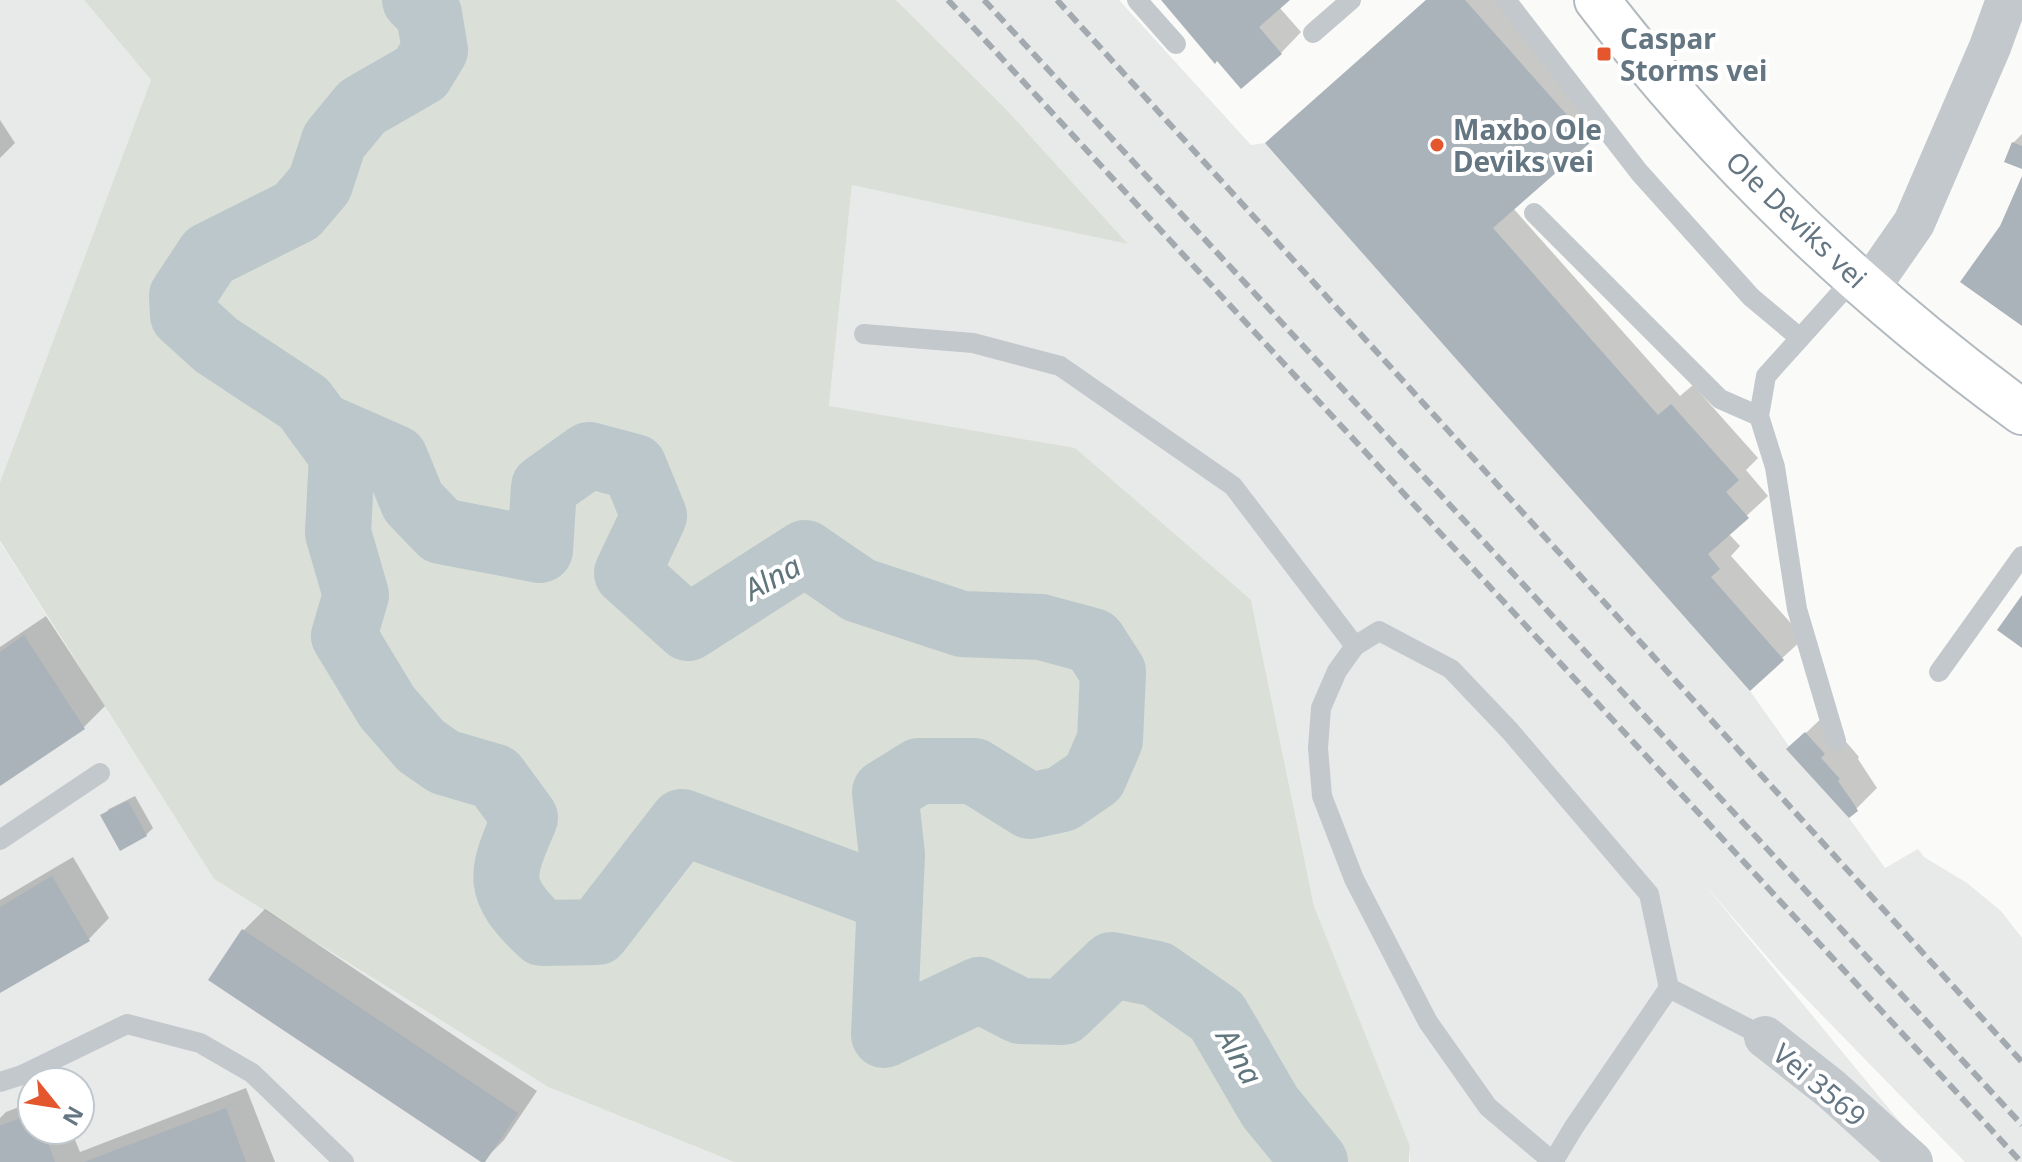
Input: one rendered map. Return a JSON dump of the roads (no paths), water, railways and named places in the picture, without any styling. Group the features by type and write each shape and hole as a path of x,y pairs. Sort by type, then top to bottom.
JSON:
{"street":[{"name":"Ole Deviks vei","path":"1597,0 1661,79 1747,175 1861,283 2022,412"},
{"path":"1861,283 1914,223 1990,47 2007,0"},
{"name":"Vei 3569","path":"1765,1037 1831,1089 1912,1162"}],"lane":[{"path":"1137,0 1176,44"},
{"path":"1313,33 1351,0"},
{"path":"1506,0 1639,172 1751,297 1800,338"},
{"path":"1534,213 1720,399 1759,416"},
{"path":"1836,741 1797,609 1775,467 1759,416 1766,376 1800,338 1861,283"},
{"path":"864,334 973,343 1060,366 1233,486 1355,646"},
{"path":"1939,672 2022,556"},
{"path":"1379,631 1451,669 1510,731 1649,894 1669,988 1553,1162 1488,1107 1428,1022 1354,879 1322,796 1318,748 1321,708 1337,671 1355,646 1379,631"},
{"path":"0,840 100,773"},
{"path":"1669,988 1765,1037"},
{"path":"0,1082 22,1075 127,1024 200,1043 252,1073 344,1162"}],"waterway":[{"name":"Alna","path":"415,0 429,14 435,50 421,73 362,107 334,141 320,184 297,211 209,255 182,296 183,315 216,345 304,403 342,455 338,533 356,595 344,636 387,707 421,746 444,762 495,777 525,818 507,868 506,880 516,904 542,933 597,932 682,822 890,899 884,1035 979,990 1020,1011 1063,1012 1112,965 1157,974 1217,1016 1270,1107 1315,1162"},
{"name":"Alna","path":"320,425 395,458 413,502 441,531 540,550 544,487 589,455 634,467 654,516 627,573 688,628 805,553 859,590 962,624 1041,627 1093,641 1113,672 1110,740 1094,777 1062,799 1030,806 974,771 919,771 885,792 892,855 890,899"}],"railway":[{"path":"948,0 2021,1162"},
{"path":"984,0 2022,1125"},
{"path":"1057,0 2022,1062"}],"place":[{"name":"Caspar Storms vei","path":"1604,54"},
{"name":"Maxbo Ole Deviks vei","path":"1437,145"}]}
